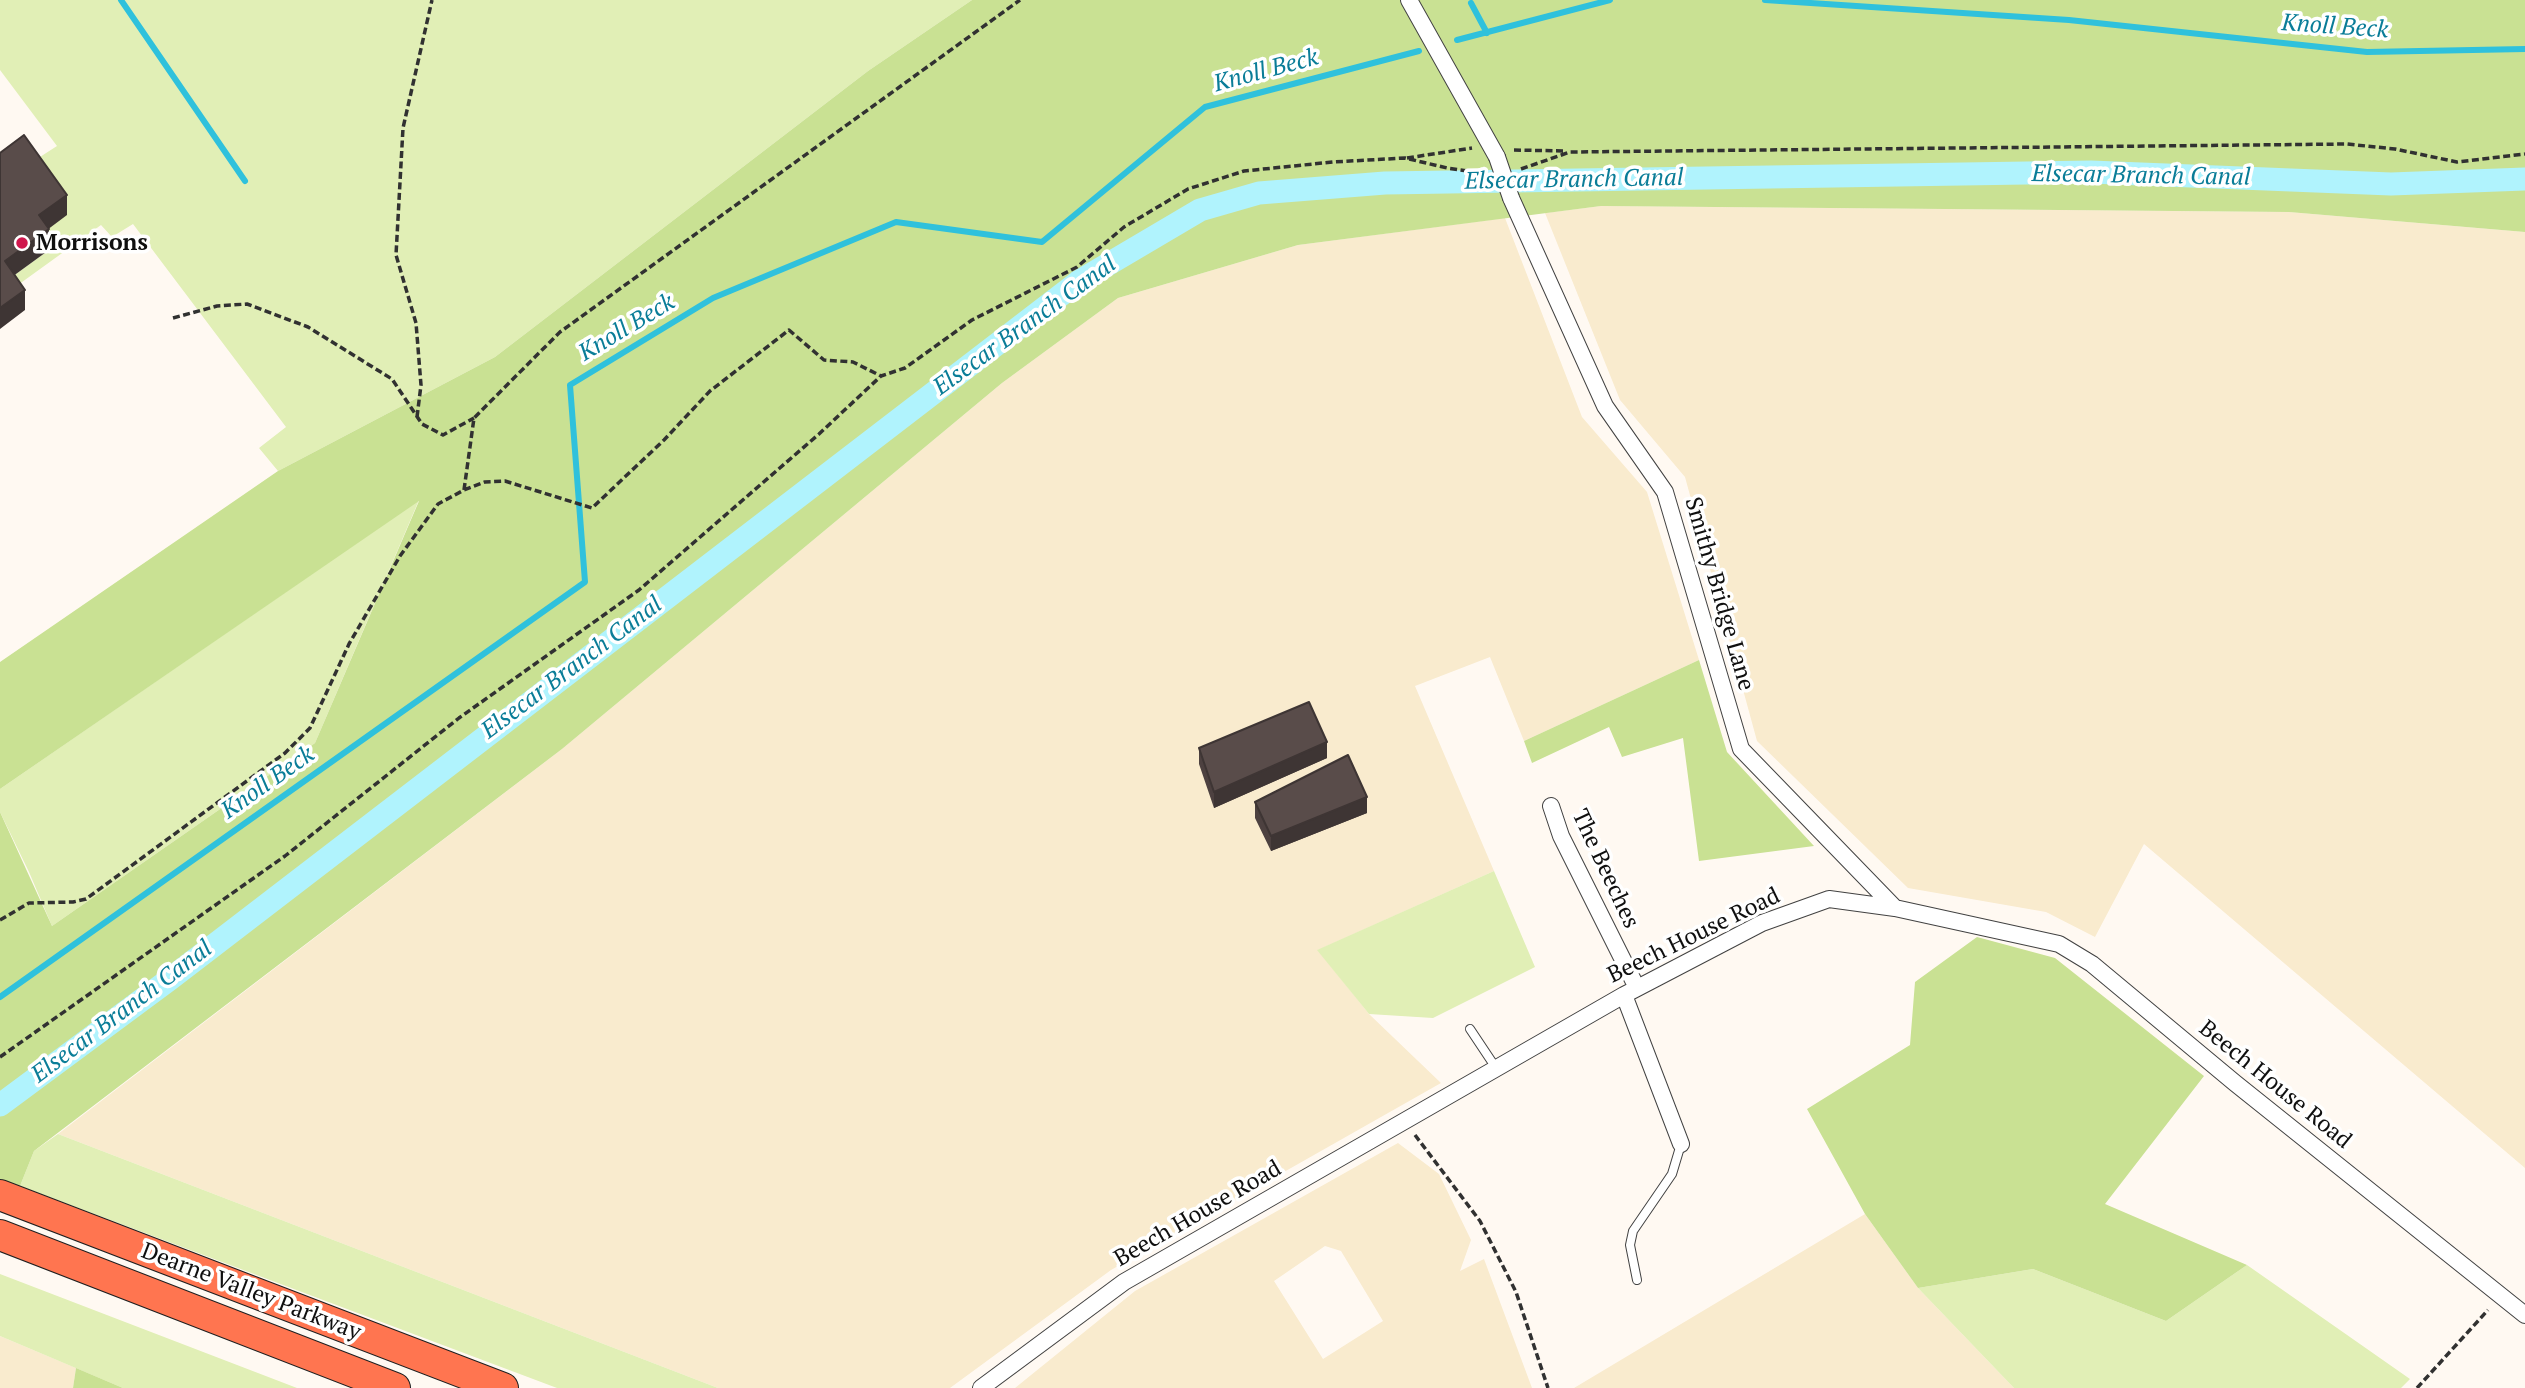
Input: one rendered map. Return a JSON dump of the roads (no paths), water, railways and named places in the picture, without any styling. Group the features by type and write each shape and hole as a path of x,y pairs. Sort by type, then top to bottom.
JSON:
{"highway":[{"name":"Dearne Valley Parkway","path":"0,1195 503,1388"},
{"name":"Dearne Valley Parkway","path":"0,1236 395,1388"}],"street":[{"name":"Smithy Bridge Lane","path":"1409,0 1497,157 1511,198 1605,407 1665,492 1741,749 1895,908"},
{"name":"The Beeches","path":"1551,806 1561,836 1631,992 1681,1144"},
{"name":"Beech House Road","path":"981,1388 1124,1282 1631,992 1762,923 1829,899 1895,908 2059,944 2092,964 2235,1083 2525,1315"}],"lane":[{"path":"1471,1029 1496,1068"},
{"path":"1637,1280 1630,1245 1633,1231 1672,1174 1681,1144"}],"waterway":[{"path":"121,0 245,181"},
{"name":"Knoll Beck","path":"1457,40 1610,0"},
{"name":"Knoll Beck","path":"1765,0 2069,20 2367,52 2525,49"},
{"path":"1471,3 1487,33"},
{"name":"Knoll Beck","path":"0,997 585,582 570,385 713,298 896,222 1042,242 1205,107 1419,51"},
{"name":"Elsecar Branch Canal","path":"0,1105 170,979 1078,282 1200,210 1259,193 1385,183 2091,172 2391,184 2525,179"}],"place":[{"name":"Morrisons","path":"22,243"}]}
